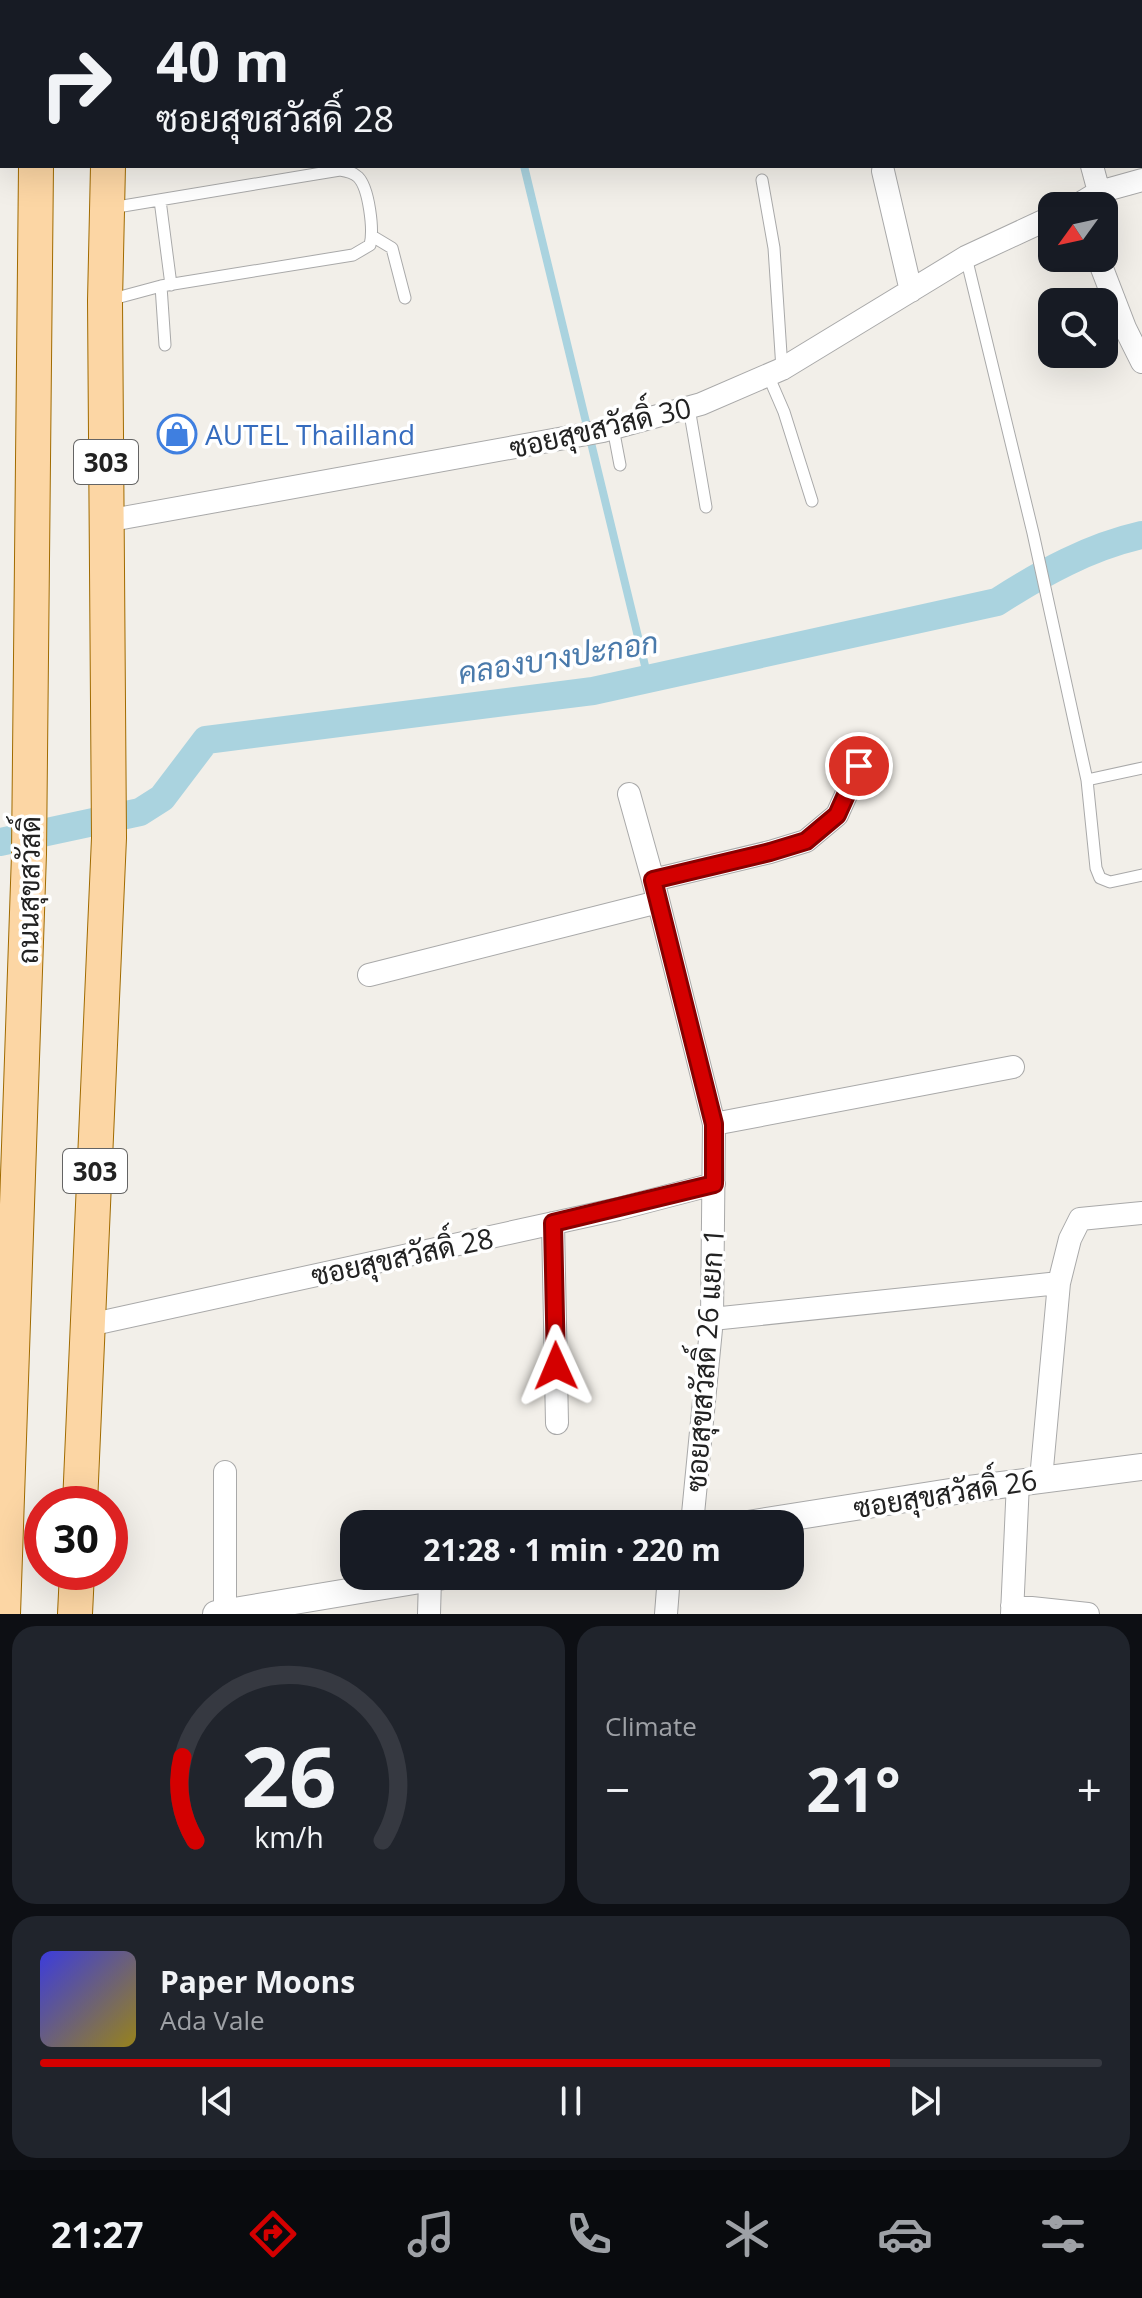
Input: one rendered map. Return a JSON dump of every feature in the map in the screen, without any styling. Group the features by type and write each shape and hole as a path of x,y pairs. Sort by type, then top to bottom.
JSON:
{"main road":[{"name":"ถนนสุขสวัสดิ์","path":"3,1614 10,1182 29,854 36,168"},
{"name":"303","path":"81,1486 109,838 105,301 108,168"},
{"path":"75,1614 76,1590"}],"street":[{"path":"1093,168 1099,192 1142,180"},
{"path":"883,171 911,291"},
{"name":"ซอยสุขสวัสดิ์ 30","path":"106,521 579,436 689,408 775,372 966,257 1038,224"},
{"path":"1103,272 1142,362"},
{"path":"653,880 806,841 837,815 859,766"},
{"name":"ซอยสุขสวัสดิ์ 26 แยก 1","path":"629,794 714,1124 712,1319 693,1510"},
{"path":"369,975 658,902"},
{"path":"714,1124 1013,1067"},
{"name":"ซอยสุขสวัสดิ์ 28","path":"89,1325 553,1223 714,1184"},
{"path":"1088,1614 1012,1610 1029,1480 1059,1283 1070,1239 1080,1219 1142,1213"},
{"path":"553,1223 557,1423"},
{"path":"712,1319 1059,1283"},
{"name":"ซอยสุขสวัสดิ์ 26","path":"804,1515 1029,1480 1142,1467"},
{"path":"225,1472 221,1613 359,1590"},
{"path":"429,1614 434,1590"},
{"path":"666,1614 668,1590"}],"lane":[{"path":"105,301 166,285 353,255 370,245 374,230 361,179 350,171 340,170 107,209"},
{"path":"762,180 774,248 775,372 812,501"},
{"path":"160,200 166,285 165,345"},
{"path":"372,236 392,248 405,298"},
{"path":"966,257 1033,533 1087,780 1096,868 1100,878 1110,882 1142,875"},
{"path":"689,408 706,507"},
{"path":"608,430 620,465"},
{"path":"1087,780 1142,768"}],"waterway":[{"path":"524,168 648,678"},
{"name":"คลองบางปะกอก","path":"0,842 140,812 162,798 206,740 593,691 997,602 1066,562 1103,546 1142,535"}],"place":[{"name":"AUTEL Thailland","path":"177,434"}],"route":[{"path":"556,1366 553,1223 714,1184 714,1124 653,880 806,841 837,815 859,766"}]}
